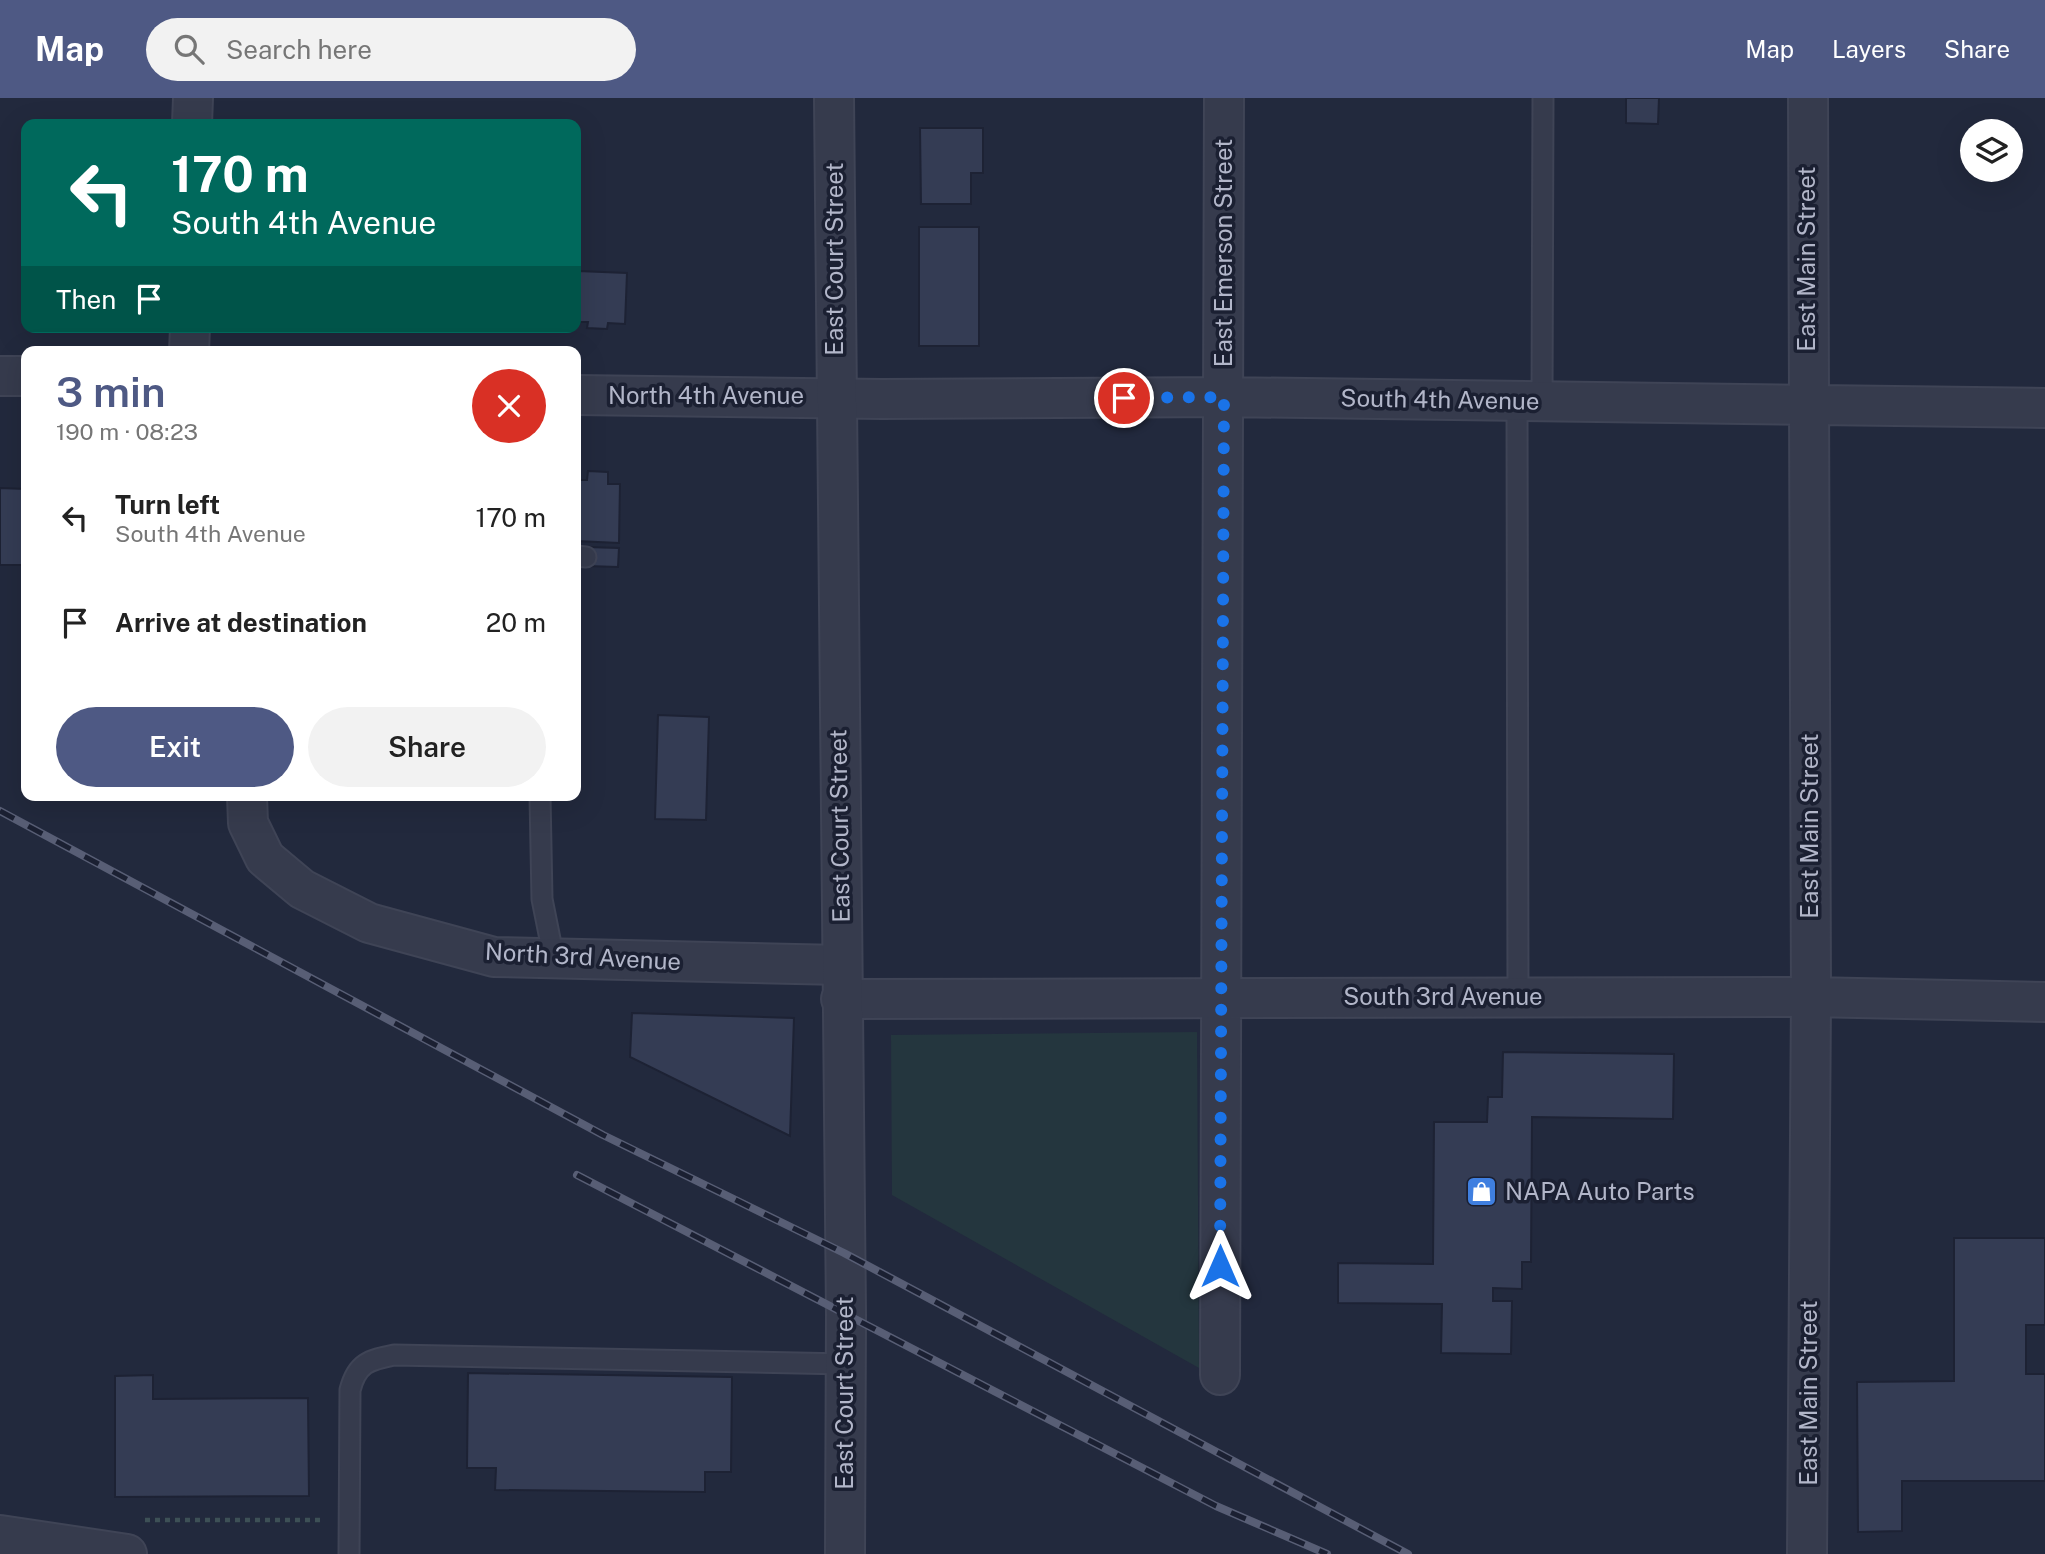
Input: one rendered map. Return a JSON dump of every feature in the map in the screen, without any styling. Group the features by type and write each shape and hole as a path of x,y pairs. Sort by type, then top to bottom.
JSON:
{"street":[{"path":"192,98 192,119"},
{"name":"East Court Street","path":"834,98 846,1364 845,1554"},
{"name":"East Emerson Street","path":"1220,1375 1224,98"},
{"name":"East Main Street","path":"1807,1554 1811,997 1808,98"},
{"path":"0,376 21,376"},
{"name":"North 4th Avenue","path":"581,395 836,397"},
{"name":"South 4th Avenue","path":"836,397 1224,397 2045,408"},
{"name":"North 3rd Avenue","path":"247,801 248,823 265,858 302,889 369,923 494,957 554,959 841,982"},
{"name":"South 3rd Avenue","path":"841,982 1222,996 1811,997 2045,1002"},
{"path":"0,1535 127,1554"}],"lane":[{"path":"1518,997 1530,401 1543,98"},
{"path":"540,801 542,899 554,959"},
{"path":"349,1554 350,1390 354,1374 366,1360 394,1355 846,1364"}],"path":[{"path":"144,1520 333,1520"}],"shaded area":[{"path":"1197,1032 1199,1368 892,1195 891,1035"}],"building":[{"path":"1626,98 1659,98 1658,124 1626,123"},
{"path":"920,128 983,128 983,173 971,173 971,204 921,204"},
{"path":"919,227 979,227 979,346 919,346"},
{"path":"581,271 627,273 625,324 608,323 607,329 587,328 588,322 581,322"},
{"path":"588,471 608,472 608,484 620,484 619,543 581,541 581,480 587,480"},
{"path":"0,488 21,489 21,565 0,565"},
{"path":"587,547 619,548 618,567 586,566"},
{"path":"658,715 709,717 706,820 655,819"},
{"path":"632,1013 794,1018 790,1136 630,1057"},
{"name":"NAPA Auto Parts","path":"1503,1052 1674,1054 1673,1119 1532,1117 1531,1262 1522,1262 1522,1289 1493,1288 1493,1301 1512,1301 1511,1354 1441,1353 1442,1304 1338,1303 1338,1263 1433,1264 1434,1122 1487,1122 1488,1097 1502,1097"},
{"path":"1954,1238 2045,1238 2045,1325 2026,1325 2026,1374 2045,1374 2045,1481 1902,1481 1902,1531 1858,1532 1857,1382 1954,1381"},
{"path":"468,1373 732,1377 731,1472 705,1472 705,1492 495,1490 496,1468 467,1468"},
{"path":"153,1375 153,1399 308,1398 309,1496 115,1497 115,1376"}],"railway":[{"path":"0,811 603,1135 844,1253 1408,1554"},
{"path":"577,1175 1216,1506 1327,1554"}],"place":[{"name":"NAPA Auto Parts","path":"1482,1192"}],"route":[{"path":"1124,398 1224,397 1220,1266"}]}
